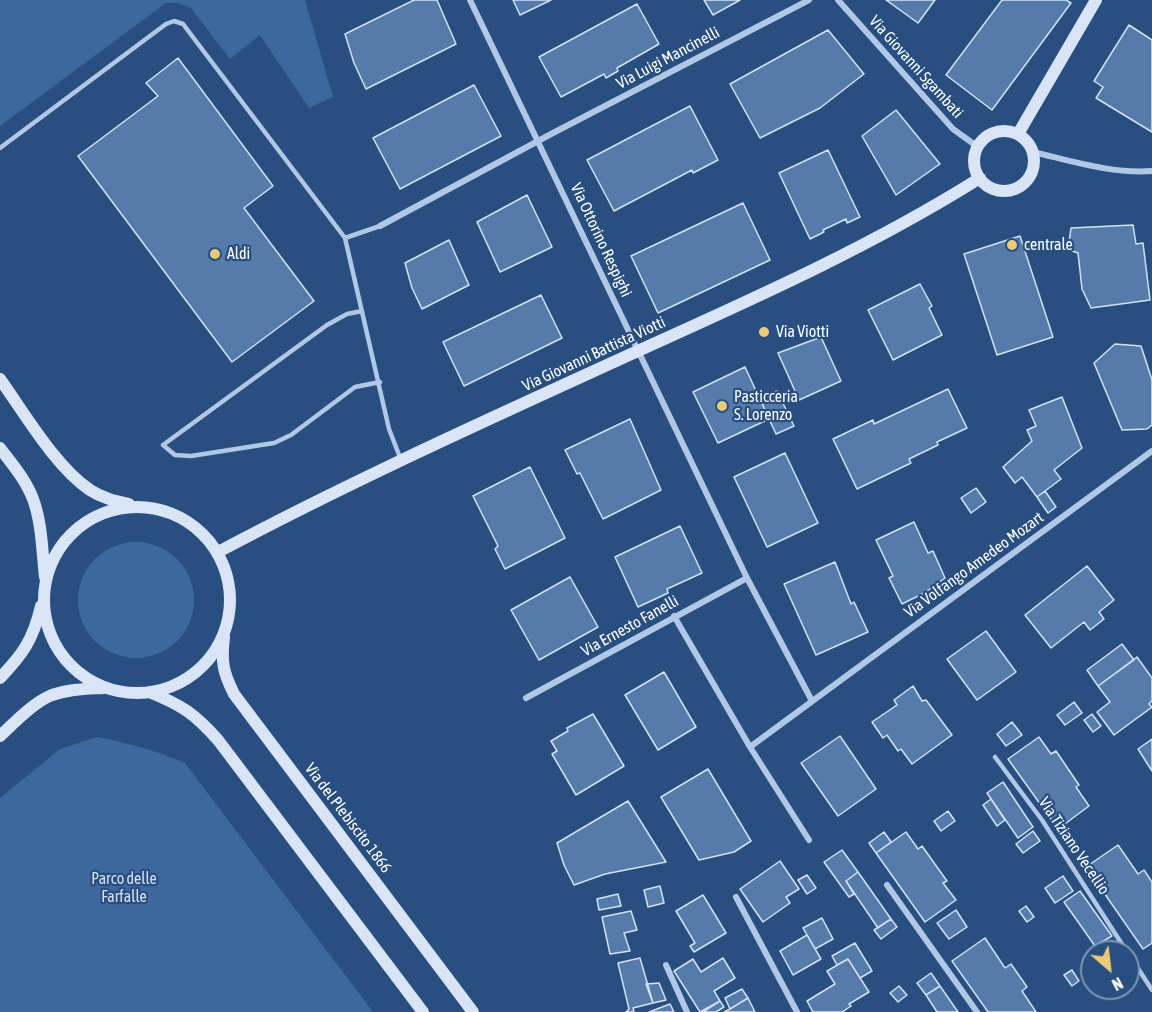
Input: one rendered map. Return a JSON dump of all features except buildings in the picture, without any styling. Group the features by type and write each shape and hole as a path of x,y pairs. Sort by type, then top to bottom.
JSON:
{"main road":[{"path":"1018,134 1096,0"},
{"path":"1007,131 1018,134 1028,142 1033,152 1032,173 1017,188 1007,191 987,186 975,168 974,157 978,147 985,138 995,132 1007,131"},
{"name":"Via Giovanni Battista Viotti","path":"218,552 401,460 791,281 908,220 980,178"},
{"path":"0,379 72,476 91,491 108,500 163,510 186,520 205,536 218,552 227,575 230,594 229,614 224,633 207,661 181,682 149,692 127,692 106,688 74,690 50,696 23,715 0,736"},
{"path":"0,448 33,497 38,516 45,582 46,620 54,643 67,662 85,677 106,688"},
{"path":"45,582 54,558 69,536 89,520 113,509 139,507"},
{"path":"0,678 18,660 35,631 44,597"},
{"name":"Via del Plebiscito 1866","path":"224,633 221,660 225,677 234,694 473,1012"},
{"path":"149,692 175,702 200,720 218,740 423,1012"}],"street":[{"name":"Via Ottorino Respighi","path":"470,0 639,351"},
{"name":"Via Luigi Mancinelli","path":"539,141 809,0"},
{"name":"Via Giovanni Sgambati","path":"838,0 953,129 978,147"},
{"path":"380,226 539,141"},
{"path":"1033,152 1112,170 1131,173 1152,171"},
{"path":"639,351 747,578 812,701"},
{"name":"Via Volfango Amedeo Mozart","path":"750,747 1152,452"},
{"name":"Via Ernesto Fanelli","path":"526,698 747,578"},
{"path":"675,616 750,747 809,840"},
{"path":"887,885 977,1012"},
{"path":"736,897 797,1012"},
{"path":"666,965 687,1012"}],"lane":[{"path":"0,148 166,24 174,21 183,24 345,238 389,429 401,460"},
{"path":"345,238 380,226"},
{"path":"362,311 347,314 327,325 164,445 175,455 191,456 274,443 291,435 355,387 380,382"},
{"name":"Via Tiziano Vecellio","path":"995,757 1041,820 1119,940"},
{"name":"Via Tiziano Vecellio","path":"1140,972 1152,990"}],"green space":[{"path":"0,0 305,0 333,97 309,108 260,35 230,59 191,8 178,3 166,3 0,126"},
{"path":"136,542 158,546 177,559 190,578 194,600 190,622 177,641 158,654 136,658 114,654 95,641 82,622 78,600 82,578 95,559 114,546"},
{"name":"Parco delle Farfalle","path":"97,737 141,747 185,763 373,1012 0,1012 0,798 60,749"}],"place":[{"name":"centrale","path":"1012,245"},
{"name":"Aldi","path":"215,254"},
{"name":"Via Viotti","path":"764,332"},
{"name":"Pasticceria S. Lorenzo","path":"722,406"}]}
